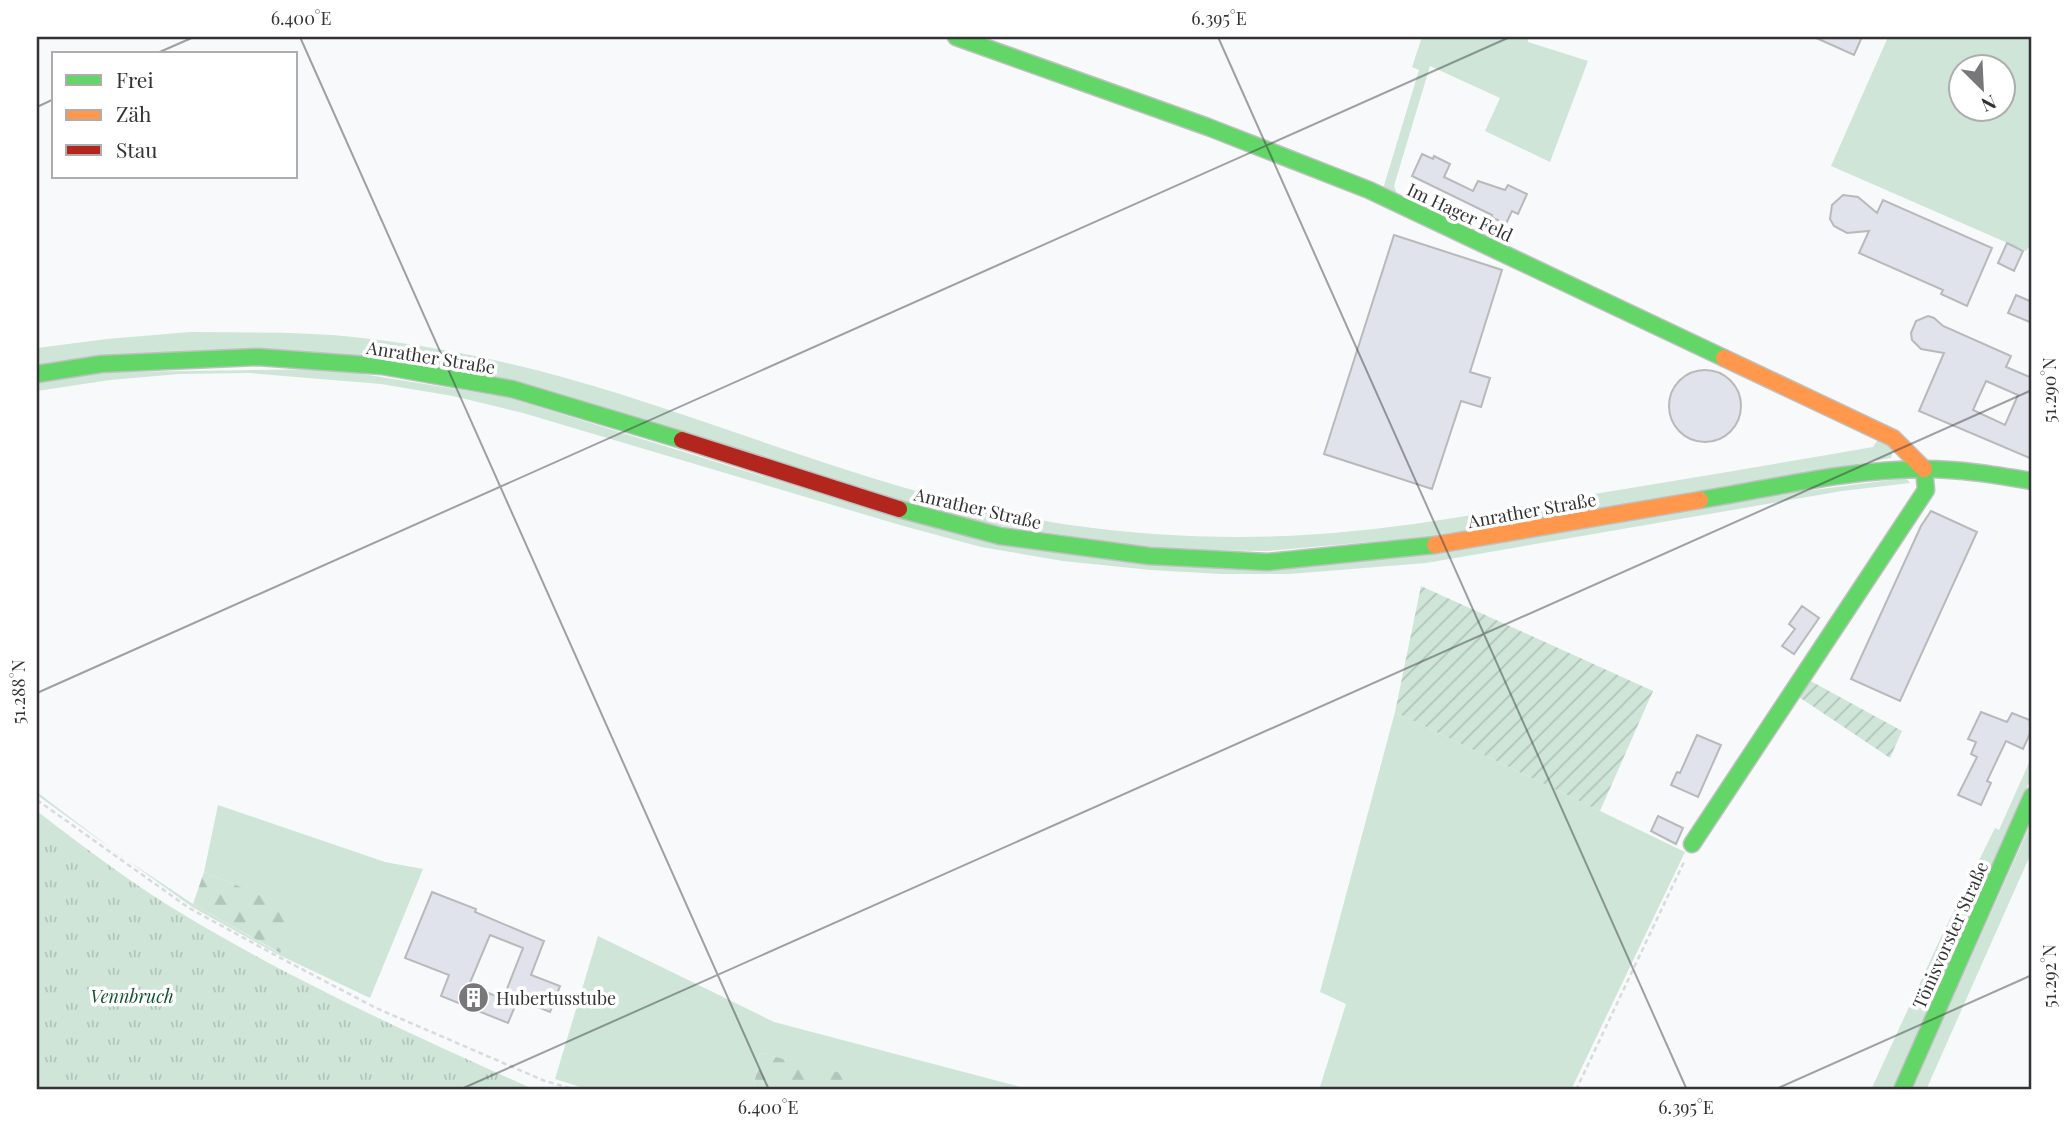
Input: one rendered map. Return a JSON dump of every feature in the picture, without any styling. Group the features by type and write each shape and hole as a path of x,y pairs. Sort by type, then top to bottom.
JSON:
{"main road":[{"name":"Im Hager Feld","path":"956,37 1208,127 1368,190 1893,438 1924,469"},
{"name":"Anrather Straße","path":"37,374 101,364 258,357 382,366 512,389 689,442 867,501 1000,536 1149,556 1268,562 1439,545 1866,472 1924,469 1980,472 2032,481"},
{"path":"1692,844 1926,490 1924,469"},
{"name":"Tönisvorster Straße","path":"1902,1090 2032,796"}],"path":[{"path":"37,800 189,908 275,955 376,1008 545,1081 577,1090"},
{"path":"1576,1090 1692,844"}],"green space":[{"path":"1422,37 1528,37 1528,42 1588,61 1550,162 1485,131 1500,98 1430,66 1394,186 1398,196 1383,189 1419,70 1412,67"},
{"path":"1888,37 2032,37 2032,243 2026,251 1831,166"},
{"path":"190,332 341,336 428,347 494,360 623,395 844,469 956,502 1070,525 1140,533 1247,537 1382,528 1873,447 1879,438 1893,450 1891,458 1472,533 1267,551 1167,550 974,522 418,363 37,365 37,348"},
{"path":"331,369 506,397 901,519 1227,566 1906,478 1910,483 1842,491 1426,563 1289,574 1221,574 1063,561 981,547 523,413 453,396 381,384 249,373 179,374 110,380 37,391 37,381 111,372"},
{"path":"1421,586 1653,691 1600,811 1395,712"},
{"path":"1807,679 1902,731 1890,758 1796,695"},
{"path":"1395,712 1685,852 1571,1090 1319,1090 1346,1004 1320,992"},
{"path":"2032,756 2032,776 1894,1090 1871,1090 1941,937 1995,828 1999,830"},
{"path":"37,792 113,850 37,795"},
{"path":"218,805 385,862 423,869 370,998 279,955 192,907 126,860 193,904 279,953 303,913 204,872"},
{"name":"Vennbruch","path":"37,811 130,880 231,942 359,1009 535,1090 37,1090"},
{"path":"2032,821 2032,851 1926,1090 1912,1090"},
{"path":"204,872 304,913 280,953 193,904"},
{"path":"598,936 774,1022 1032,1090 906,1090 760,1053 753,1090 590,1090 555,1079"},
{"path":"760,1053 906,1089 753,1090"}],"building":[{"path":"1814,37 1862,37 1854,55"},
{"path":"1422,154 1433,159 1434,156 1450,164 1444,177 1473,191 1478,181 1505,190 1508,185 1527,194 1518,214 1512,211 1506,224 1412,176"},
{"path":"1843,195 1858,197 1877,213 1883,200 1992,248 1967,306 1941,294 1943,290 1859,253 1869,231 1847,233 1834,226 1830,219 1832,205"},
{"path":"1394,235 1502,270 1470,372 1490,378 1481,407 1461,401 1432,489 1324,454"},
{"path":"2007,243 2023,251 2014,271 1998,263"},
{"path":"2016,295 2032,302 2032,323 2008,313"},
{"path":"1928,316 1934,318 1943,326 2011,356 2006,367 2032,378 2032,459 1919,411 1944,353 1921,349 1912,340 1911,333 1916,321","holes":["1986,381 2018,395 2005,425 1973,410"]},
{"path":"1705,370 1725,376 1735,386 1741,406 1735,426 1725,436 1705,442 1685,436 1675,426 1669,406 1675,386 1685,376"},
{"path":"1931,511 1977,532 1900,701 1851,679 1921,526"},
{"path":"1802,606 1819,618 1794,654 1782,646 1795,629 1789,624"},
{"path":"1981,712 2007,722 2012,713 2032,721 2032,729 2023,749 2006,741 1987,781 1991,783 1981,805 1958,795 1977,757 1971,754 1976,742 1968,739"},
{"path":"1697,735 1721,745 1698,797 1671,785 1677,772 1680,773"},
{"path":"1658,816 1683,828 1676,844 1651,831"},
{"path":"432,892 544,941 531,975 560,986 550,1012 518,999 508,1023 441,996 449,975 405,958","holes":["490,935 523,948 503,999 469,985"]}],"traffic: fast":[{"path":"956,37 1208,127 1369,190 1724,358"},
{"path":"37,374 101,364 258,357 382,366 512,389 682,440"},
{"path":"1692,844 1926,490 1924,469"},
{"path":"1700,500 1811,480 1897,470 1952,470 2032,481"},
{"path":"899,509 1000,536 1149,556 1268,562 1435,545"},
{"path":"1902,1090 2032,796"}],"traffic: slow":[{"path":"1724,358 1893,438 1924,469"},
{"path":"1435,545 1700,500"}],"traffic: jam":[{"path":"682,440 899,509"}],"place":[{"name":"Hubertusstube","path":"473,998"}]}
